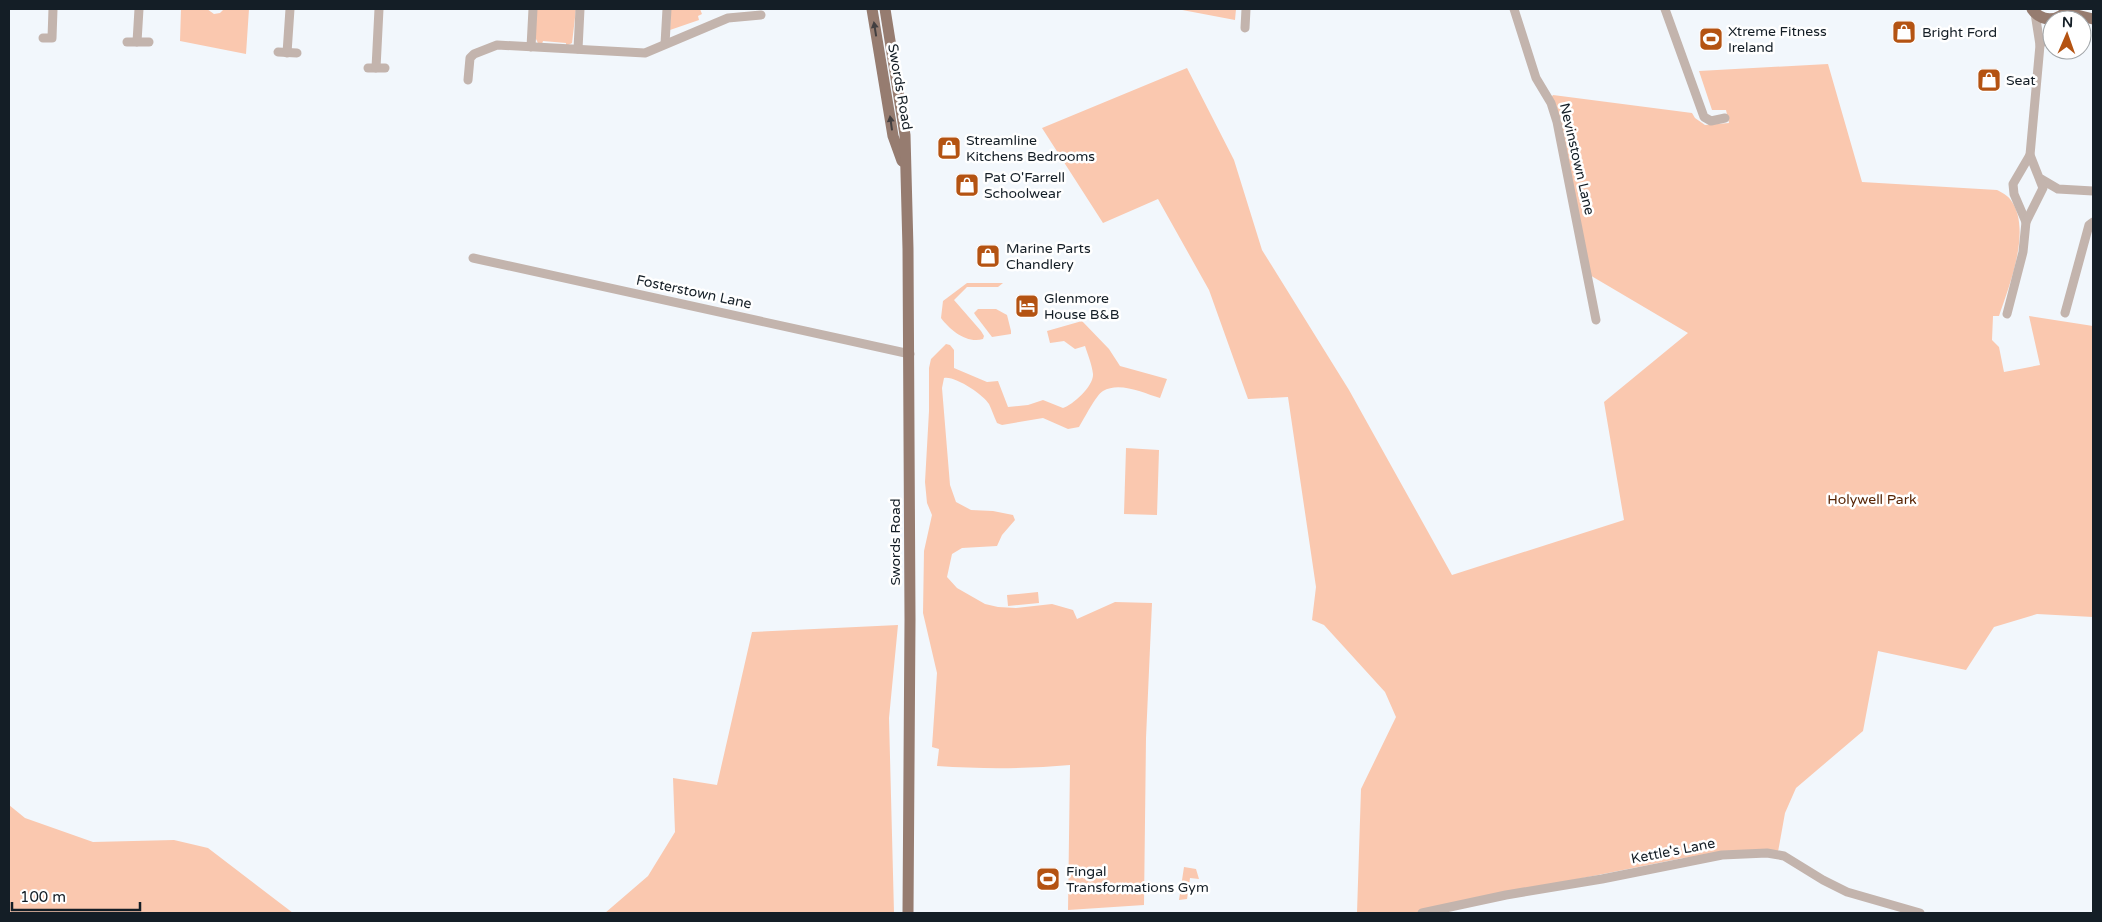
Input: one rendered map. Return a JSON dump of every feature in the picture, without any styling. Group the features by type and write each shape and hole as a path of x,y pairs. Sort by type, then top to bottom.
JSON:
{"main road":[{"name":"Swords Road","path":"872,9 893,136 905,170"},
{"name":"Swords Road","path":"885,9 905,135 910,354 908,913"}],"street":[{"path":"43,38 52,38 53,9"},
{"path":"137,42 139,9"},
{"path":"287,53 290,9"},
{"path":"376,68 379,9"},
{"path":"531,47 533,9"},
{"path":"578,49 580,9"},
{"path":"665,44 667,9"},
{"path":"1245,28 1246,9"},
{"name":"Nevinstown Lane","path":"1514,9 1536,78 1551,103 1557,122 1596,320"},
{"path":"1665,9 1704,117 1711,121 1725,118"},
{"path":"2026,222 2014,194 2013,184 2030,154 2040,45 2033,11"},
{"path":"468,80 469,63 474,54 497,45 645,53 728,13 761,15"},
{"path":"126,42 149,42"},
{"path":"2007,314 2023,252 2026,222 2044,188 2030,154"},
{"path":"2019,175 2029,172 2058,189 2093,191"},
{"path":"2017,199 2027,203 2058,189"},
{"path":"2065,314 2089,225 2093,222"},
{"name":"Fosterstown Lane","path":"473,258 910,354"},
{"name":"Kettle's Lane","path":"1422,913 1506,895 1602,879 1722,855 1767,853 1784,856 1847,892 1920,913"}],"green space":[{"path":"181,9 207,9 214,14 220,13 224,9 249,9 246,54 180,41"},
{"path":"536,9 576,9 572,43 566,46 566,43 543,41 542,44 538,43 535,37"},
{"path":"671,9 700,9 702,14 698,16 699,20 670,30"},
{"path":"1177,9 1236,9 1235,20"},
{"name":"Holywell Park","path":"1828,64 1862,182 1997,190 2010,199 2017,211 2019,241 2017,257 1999,316 1993,316 1992,340 1999,347 2004,372 2040,365 2029,316 2093,326 2093,617 2037,614 1994,627 1966,670 1878,651 1863,731 1796,788 1785,813 1778,852 1683,858 1418,913 1357,913 1361,789 1396,717 1385,692 1324,625 1312,620 1316,587 1288,397 1248,399 1209,290 1158,199 1103,223 1042,128 1187,68 1234,160 1262,250 1349,390 1452,575 1624,520 1604,402 1688,333 1588,274 1549,100 1553,95 1692,113 1695,118 1705,125 1729,123 1726,110 1712,110 1699,71"},
{"path":"967,283 1003,283 998,287 967,287 954,300 981,331 984,336 983,339 971,340 959,335 941,318 943,301"},
{"path":"978,309 996,309 1007,315 1011,334 992,337 974,313"},
{"path":"1082,321 1109,349 1120,366 1167,379 1160,398 1132,389 1109,388 1100,393 1079,427 1068,429 1043,418 1002,425 997,423 986,400 968,386 949,378 944,378 942,388 950,485 956,502 971,510 993,511 1013,515 1015,520 1002,535 997,546 962,548 952,554 947,577 957,588 985,604 1016,608 1052,604 1073,610 1077,619 1115,602 1152,603 1146,738 1144,905 1068,910 1070,765 1004,768 937,766 939,749 932,747 937,673 923,613 924,551 932,515 927,503 925,482 929,411 929,368 931,359 946,344 950,345 954,350 954,368 987,382 998,381 1008,407 1028,405 1043,400 1063,408 1077,399 1087,389 1093,374 1085,346 1075,349 1064,341 1050,343 1047,331"},
{"path":"1126,448 1159,450 1157,515 1124,514"},
{"path":"1038,592 1039,603 1008,606 1007,595"},
{"path":"898,625 889,718 894,913 605,913 648,876 675,832 673,778 717,785 752,632"},
{"path":"9,805 25,818 93,842 174,840 208,848 293,913 9,913"},
{"path":"1184,867 1196,869 1199,879 1190,878 1187,899 1179,900"}],"place":[{"name":"Bright Ford","path":"1904,32"},
{"name":"Xtreme Fitness Ireland","path":"1711,39"},
{"name":"Seat","path":"1989,80"},
{"name":"Streamline Kitchens Bedrooms","path":"949,148"},
{"name":"Pat O'Farrell Schoolwear","path":"967,185"},
{"name":"Marine Parts Chandlery","path":"988,256"},
{"name":"Glenmore House B&B","path":"1027,306"},
{"name":"Fingal Transformations Gym","path":"1048,879"}]}
